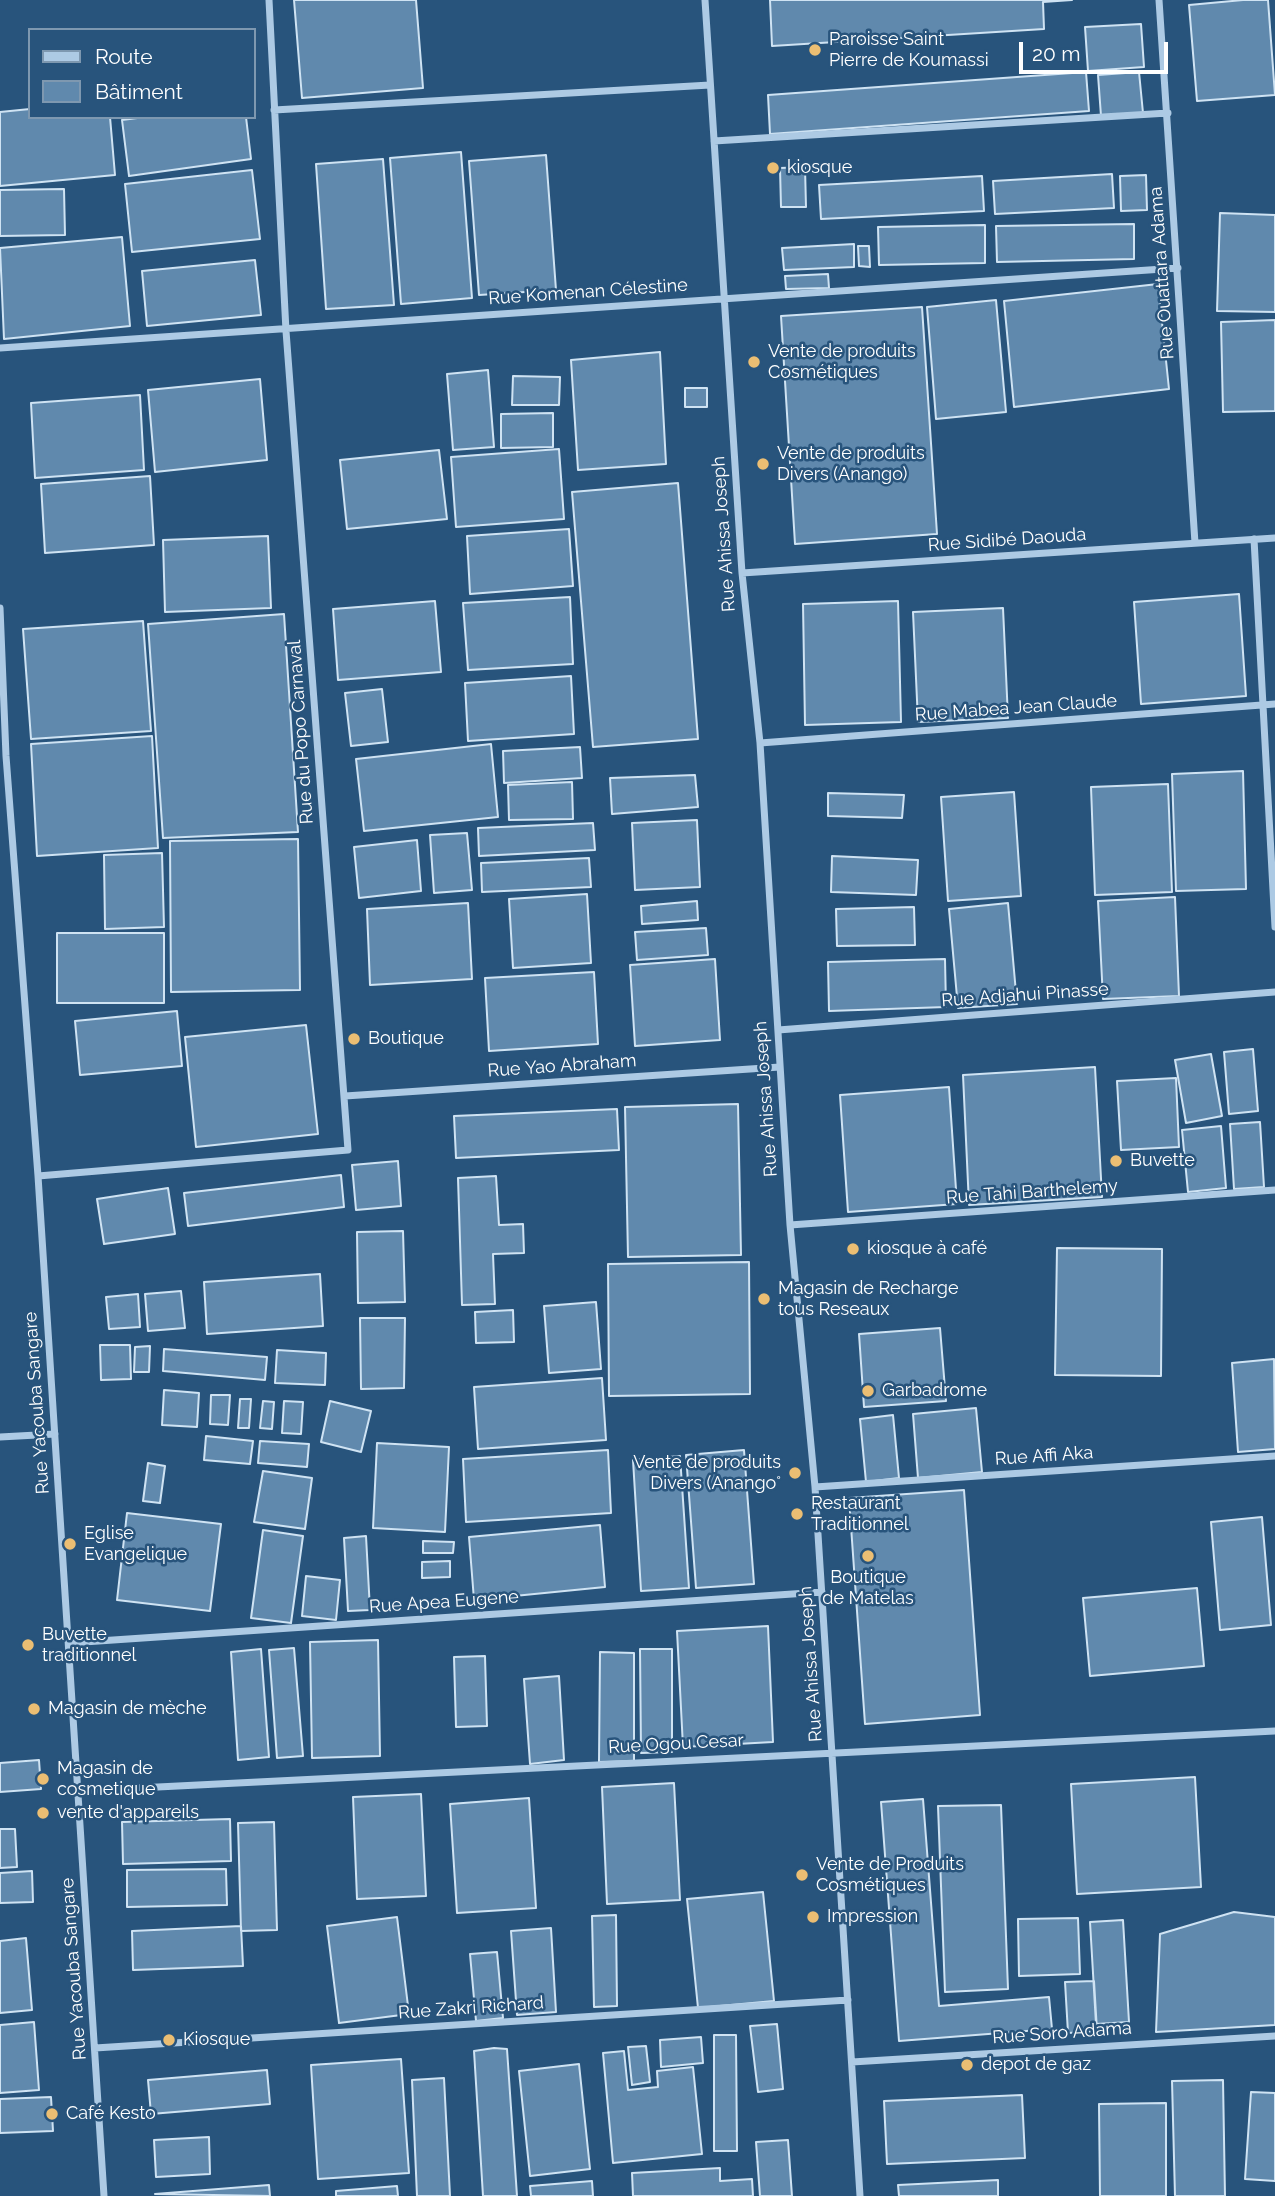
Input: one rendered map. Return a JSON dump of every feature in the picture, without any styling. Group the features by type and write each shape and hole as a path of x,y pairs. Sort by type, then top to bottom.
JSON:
{"street":[{"name":"Rue du Popo Carnaval","path":"38,1176 348,1150 286,331 269,0"},
{"name":"Rue Ahissa Joseph","path":"705,0 741,573 760,743 790,1225 815,1487 860,2196"},
{"name":"Rue Ouattara Adama","path":"1159,0 1195,543"},
{"path":"274,110 710,85"},
{"path":"714,141 1168,113"},
{"name":"Rue Komenan Célestine","path":"0,348 286,331 1178,268"},
{"name":"Rue Sidibé Daouda","path":"741,573 1275,538"},
{"path":"1254,539 1275,927"},
{"name":"Rue Yacouba Sangare","path":"0,608 6,756 38,1176 104,2196"},
{"name":"Rue Mabea Jean Claude","path":"760,743 1275,704"},
{"name":"Rue Adjahui Pinasse","path":"778,1030 1275,992"},
{"name":"Rue Yao Abraham","path":"345,1096 780,1068"},
{"name":"Rue Tahi Barthelemy","path":"790,1225 1275,1190"},
{"path":"0,1437 55,1434"},
{"name":"Rue Affi Aka","path":"815,1487 1275,1456"},
{"name":"Rue Apea Eugene","path":"69,1643 822,1592"},
{"name":"Rue Ogou Cesar","path":"78,1791 1275,1731"},
{"name":"Rue Zakri Richard","path":"95,2048 848,2000"},
{"name":"Rue Soro Adama","path":"852,2062 1275,2036"}],"building":[{"path":"294,0 416,0 423,88 302,98"},
{"path":"770,0 1072,0 1043,2 1044,29 772,46"},
{"path":"1268,0 1275,95 1197,101 1189,5"},
{"path":"1141,24 1144,67 1088,71 1085,27"},
{"path":"1086,72 1089,111 770,134 768,95"},
{"path":"1139,72 1143,113 1101,116 1098,75"},
{"path":"28,109 28,119 110,119 115,175 0,186 0,112"},
{"path":"246,119 251,159 129,176 122,120"},
{"path":"461,152 472,298 401,304 390,158"},
{"path":"546,155 556,290 479,295 469,161"},
{"path":"383,159 394,305 326,309 316,164"},
{"path":"805,167 806,207 781,207 780,168"},
{"path":"252,170 260,239 132,252 125,184"},
{"path":"1112,174 1114,208 995,214 993,181"},
{"path":"1146,175 1147,210 1121,211 1120,176"},
{"path":"982,176 984,211 821,219 819,185"},
{"path":"64,189 65,235 0,236 0,190"},
{"path":"1220,213 1275,215 1275,312 1217,311"},
{"path":"1134,224 1134,259 997,262 996,226"},
{"path":"985,225 985,263 879,265 878,227"},
{"path":"122,237 130,326 4,339 0,248"},
{"path":"854,244 854,267 784,270 782,248"},
{"path":"858,246 869,246 870,267 859,266"},
{"path":"255,260 261,315 147,326 142,271"},
{"path":"828,274 829,288 786,289 785,276"},
{"path":"1158,284 1169,389 1014,407 1004,301"},
{"path":"996,300 1006,412 936,419 927,307"},
{"path":"922,307 937,534 795,544 781,316"},
{"path":"1275,320 1275,411 1223,412 1221,322"},
{"path":"660,352 666,464 578,470 571,360"},
{"path":"488,370 494,447 453,450 447,374"},
{"path":"513,376 560,377 559,405 512,405"},
{"path":"260,379 267,460 155,472 148,390"},
{"path":"685,388 707,388 707,407 685,407"},
{"path":"140,395 144,470 35,478 31,403"},
{"path":"553,413 553,447 501,448 501,414"},
{"path":"559,449 564,519 456,527 451,457"},
{"path":"439,450 447,519 347,529 340,460"},
{"path":"150,476 154,545 45,553 41,484"},
{"path":"678,483 698,739 593,747 572,492"},
{"path":"569,529 573,586 470,594 467,536"},
{"path":"268,536 271,608 165,612 163,540"},
{"path":"1239,594 1246,696 1141,704 1134,602"},
{"path":"570,597 573,664 468,670 463,603"},
{"path":"435,601 441,672 338,680 333,609"},
{"path":"898,601 901,722 805,725 803,604"},
{"path":"1003,608 1008,718 918,722 913,612"},
{"path":"284,614 298,832 163,838 148,624"},
{"path":"143,621 151,731 31,739 23,629"},
{"path":"571,676 574,734 468,741 465,683"},
{"path":"382,689 388,742 351,746 345,693"},
{"path":"152,736 158,848 37,856 31,744"},
{"path":"491,744 498,817 364,831 356,759"},
{"path":"580,747 582,778 504,783 503,751"},
{"path":"1243,771 1246,889 1176,891 1172,774"},
{"path":"695,775 698,807 612,814 610,778"},
{"path":"572,782 573,819 509,820 508,785"},
{"path":"1168,784 1172,892 1095,895 1091,787"},
{"path":"1014,792 1021,896 948,901 941,797"},
{"path":"828,793 904,795 902,818 828,816"},
{"path":"697,820 700,887 635,890 632,823"},
{"path":"593,823 595,850 479,856 478,828"},
{"path":"467,833 472,890 434,893 430,835"},
{"path":"298,839 300,990 171,992 170,841"},
{"path":"417,840 421,891 359,898 354,847"},
{"path":"162,853 164,927 105,929 104,855"},
{"path":"832,856 918,860 916,895 831,892"},
{"path":"589,858 591,887 482,892 481,863"},
{"path":"587,894 591,963 513,968 509,899"},
{"path":"1175,897 1179,996 1103,999 1098,901"},
{"path":"697,901 698,920 642,924 641,906"},
{"path":"468,903 472,979 370,985 367,909"},
{"path":"1008,903 1017,1004 958,1008 949,909"},
{"path":"914,907 915,945 837,946 836,909"},
{"path":"706,928 708,955 637,960 635,932"},
{"path":"57,933 164,933 164,1003 57,1003"},
{"path":"715,959 720,1040 635,1046 630,965"},
{"path":"945,959 946,1007 829,1011 828,962"},
{"path":"594,972 598,1044 489,1051 485,978"},
{"path":"177,1011 182,1066 80,1075 75,1021"},
{"path":"306,1025 318,1134 196,1147 185,1037"},
{"path":"1253,1049 1258,1111 1229,1114 1224,1052"},
{"path":"1211,1054 1222,1116 1186,1123 1175,1060"},
{"path":"1095,1067 1102,1197 969,1205 963,1075"},
{"path":"1176,1078 1179,1147 1121,1150 1117,1081"},
{"path":"949,1087 957,1204 848,1212 840,1095"},
{"path":"738,1104 741,1255 628,1257 625,1107"},
{"path":"617,1109 619,1150 456,1158 454,1116"},
{"path":"1260,1122 1264,1187 1234,1189 1230,1124"},
{"path":"1221,1126 1226,1188 1188,1192 1182,1130"},
{"path":"398,1161 401,1206 356,1210 352,1165"},
{"path":"341,1175 344,1207 188,1226 184,1193"},
{"path":"496,1176 499,1225 523,1224 524,1253 493,1254 495,1304 462,1305 458,1178"},
{"path":"168,1188 175,1234 104,1244 97,1199"},
{"path":"403,1231 405,1302 358,1303 357,1232"},
{"path":"1057,1248 1162,1249 1161,1376 1055,1375"},
{"path":"749,1262 750,1394 609,1396 608,1264"},
{"path":"320,1274 323,1326 207,1334 204,1282"},
{"path":"181,1291 185,1328 148,1331 145,1294"},
{"path":"138,1294 140,1327 109,1329 106,1297"},
{"path":"596,1302 601,1369 549,1373 544,1306"},
{"path":"513,1310 514,1342 476,1343 475,1312"},
{"path":"360,1318 405,1318 404,1388 361,1389"},
{"path":"940,1328 946,1401 864,1407 859,1334"},
{"path":"100,1345 130,1345 131,1379 101,1380"},
{"path":"150,1346 149,1372 134,1372 135,1347"},
{"path":"164,1349 267,1357 265,1380 163,1371"},
{"path":"277,1350 326,1353 325,1385 275,1383"},
{"path":"1274,1359 1275,1449 1238,1452 1232,1363"},
{"path":"602,1378 606,1440 478,1449 474,1387"},
{"path":"164,1390 199,1393 197,1427 162,1425"},
{"path":"211,1395 230,1395 228,1425 210,1424"},
{"path":"240,1399 251,1399 249,1428 238,1428"},
{"path":"263,1401 274,1402 272,1429 260,1428"},
{"path":"284,1401 303,1402 301,1434 282,1433"},
{"path":"330,1401 371,1411 361,1452 321,1442"},
{"path":"976,1408 982,1472 918,1478 913,1414"},
{"path":"893,1415 899,1478 866,1482 860,1419"},
{"path":"206,1436 253,1441 250,1464 204,1460"},
{"path":"260,1441 309,1444 307,1467 258,1463"},
{"path":"377,1443 449,1447 445,1532 373,1528"},
{"path":"608,1450 611,1513 466,1522 463,1459"},
{"path":"744,1450 754,1584 696,1588 686,1455"},
{"path":"680,1456 689,1588 641,1591 633,1460"},
{"path":"148,1463 165,1466 160,1503 143,1501"},
{"path":"263,1471 312,1478 305,1529 254,1522"},
{"path":"964,1490 980,1715 865,1724 849,1498"},
{"path":"127,1513 221,1524 210,1611 117,1600"},
{"path":"1262,1517 1271,1625 1220,1630 1211,1522"},
{"path":"600,1525 605,1587 474,1600 469,1537"},
{"path":"263,1530 303,1536 291,1623 251,1618"},
{"path":"366,1536 370,1610 348,1611 344,1538"},
{"path":"423,1541 454,1542 453,1553 423,1553"},
{"path":"450,1561 450,1577 422,1578 422,1562"},
{"path":"306,1576 340,1580 336,1620 302,1616"},
{"path":"1197,1588 1204,1666 1090,1676 1083,1598"},
{"path":"768,1626 773,1742 683,1747 677,1631"},
{"path":"378,1640 380,1756 312,1758 310,1642"},
{"path":"294,1648 303,1756 277,1758 269,1650"},
{"path":"261,1649 269,1757 238,1760 231,1652"},
{"path":"640,1649 672,1649 672,1752 641,1753"},
{"path":"600,1652 634,1653 634,1761 599,1762"},
{"path":"485,1656 487,1726 456,1727 454,1657"},
{"path":"559,1676 564,1760 530,1764 524,1679"},
{"path":"39,1760 41,1789 0,1792 0,1763"},
{"path":"1195,1777 1201,1887 1077,1894 1071,1784"},
{"path":"674,1783 680,1900 607,1904 602,1787"},
{"path":"421,1794 426,1896 357,1899 353,1797"},
{"path":"529,1798 536,1908 457,1913 450,1804"},
{"path":"923,1799 939,2006 1049,1997 1052,2029 899,2041 881,1802"},
{"path":"1001,1805 1008,1989 945,1992 938,1806"},
{"path":"230,1819 231,1861 123,1864 122,1822"},
{"path":"274,1822 277,1930 241,1931 238,1823"},
{"path":"0,1829 15,1829 17,1867 0,1868"},
{"path":"226,1869 227,1905 127,1907 127,1870"},
{"path":"32,1871 33,1902 0,1903 0,1873"},
{"path":"763,1892 774,2001 698,2008 687,1899"},
{"path":"1234,1912 1275,1917 1275,2025 1156,2032 1160,1934"},
{"path":"616,1915 617,2006 594,2007 592,1916"},
{"path":"397,1917 409,2014 339,2023 327,1926"},
{"path":"1078,1918 1080,1974 1019,1976 1018,1919"},
{"path":"1123,1920 1129,2022 1096,2024 1090,1922"},
{"path":"241,1926 243,1966 133,1970 132,1931"},
{"path":"551,1928 556,2012 517,2015 511,1931"},
{"path":"26,1938 32,2010 0,2013 0,1941"},
{"path":"497,1952 503,2018 476,2021 470,1954"},
{"path":"1094,1981 1097,2031 1068,2033 1065,1982"},
{"path":"34,2022 39,2090 0,2093 0,2025"},
{"path":"777,2024 783,2089 758,2092 750,2026"},
{"path":"714,2035 736,2035 737,2151 714,2151"},
{"path":"701,2037 703,2063 661,2067 660,2040"},
{"path":"646,2046 650,2082 632,2085 628,2047"},
{"path":"507,2049 517,2196 483,2196 474,2051"},
{"path":"624,2051 628,2090 658,2087 657,2071 693,2067 702,2154 613,2163 603,2053"},
{"path":"401,2059 409,2173 318,2179 311,2065"},
{"path":"579,2064 590,2169 530,2176 519,2071"},
{"path":"267,2070 270,2104 151,2114 148,2080"},
{"path":"444,2078 450,2196 417,2196 412,2080"},
{"path":"1223,2080 1225,2196 1175,2196 1172,2081"},
{"path":"1251,2092 1275,2093 1275,2181 1245,2179"},
{"path":"1022,2095 1025,2158 887,2164 884,2101"},
{"path":"51,2097 53,2131 0,2133 0,2099"},
{"path":"1166,2103 1166,2196 1100,2196 1099,2104"},
{"path":"209,2137 210,2174 156,2177 154,2140"},
{"path":"788,2140 792,2196 760,2196 756,2142"},
{"path":"720,2168 720,2181 752,2179 753,2196 633,2196 632,2173"},
{"path":"998,2180 998,2196 899,2196 898,2185"},
{"path":"592,2181 593,2196 531,2196 530,2186"},
{"path":"269,2185 270,2196 155,2194"},
{"path":"397,2186 398,2196 336,2196 336,2191"}],"place":[{"name":"Paroisse Saint Pierre de Koumassi","path":"815,50"},
{"name":"kiosque","path":"773,168"},
{"name":"Vente de produits Cosmétiques","path":"754,362"},
{"name":"Vente de produits Divers (Anango)","path":"763,464"},
{"name":"Boutique","path":"354,1039"},
{"name":"Buvette","path":"1116,1161"},
{"name":"kiosque à café","path":"853,1249"},
{"name":"Magasin de Recharge tous Reseaux","path":"764,1299"},
{"name":"Garbadrome","path":"868,1391"},
{"name":"Vente de produits Divers (Anango°","path":"795,1473"},
{"name":"Restaurant Traditionnel","path":"797,1514"},
{"name":"Eglise Evangelique","path":"70,1544"},
{"name":"Boutique de Matelas","path":"868,1556"},
{"name":"Buvette traditionnel","path":"28,1645"},
{"name":"Magasin de mèche","path":"34,1709"},
{"name":"Magasin de cosmetique","path":"43,1779"},
{"name":"vente d'appareils","path":"43,1813"},
{"name":"Vente de Produits Cosmétiques","path":"802,1875"},
{"name":"Impression","path":"813,1917"},
{"name":"Kiosque","path":"169,2040"},
{"name":"depot de gaz","path":"967,2065"},
{"name":"Café Kesto","path":"52,2114"}]}
